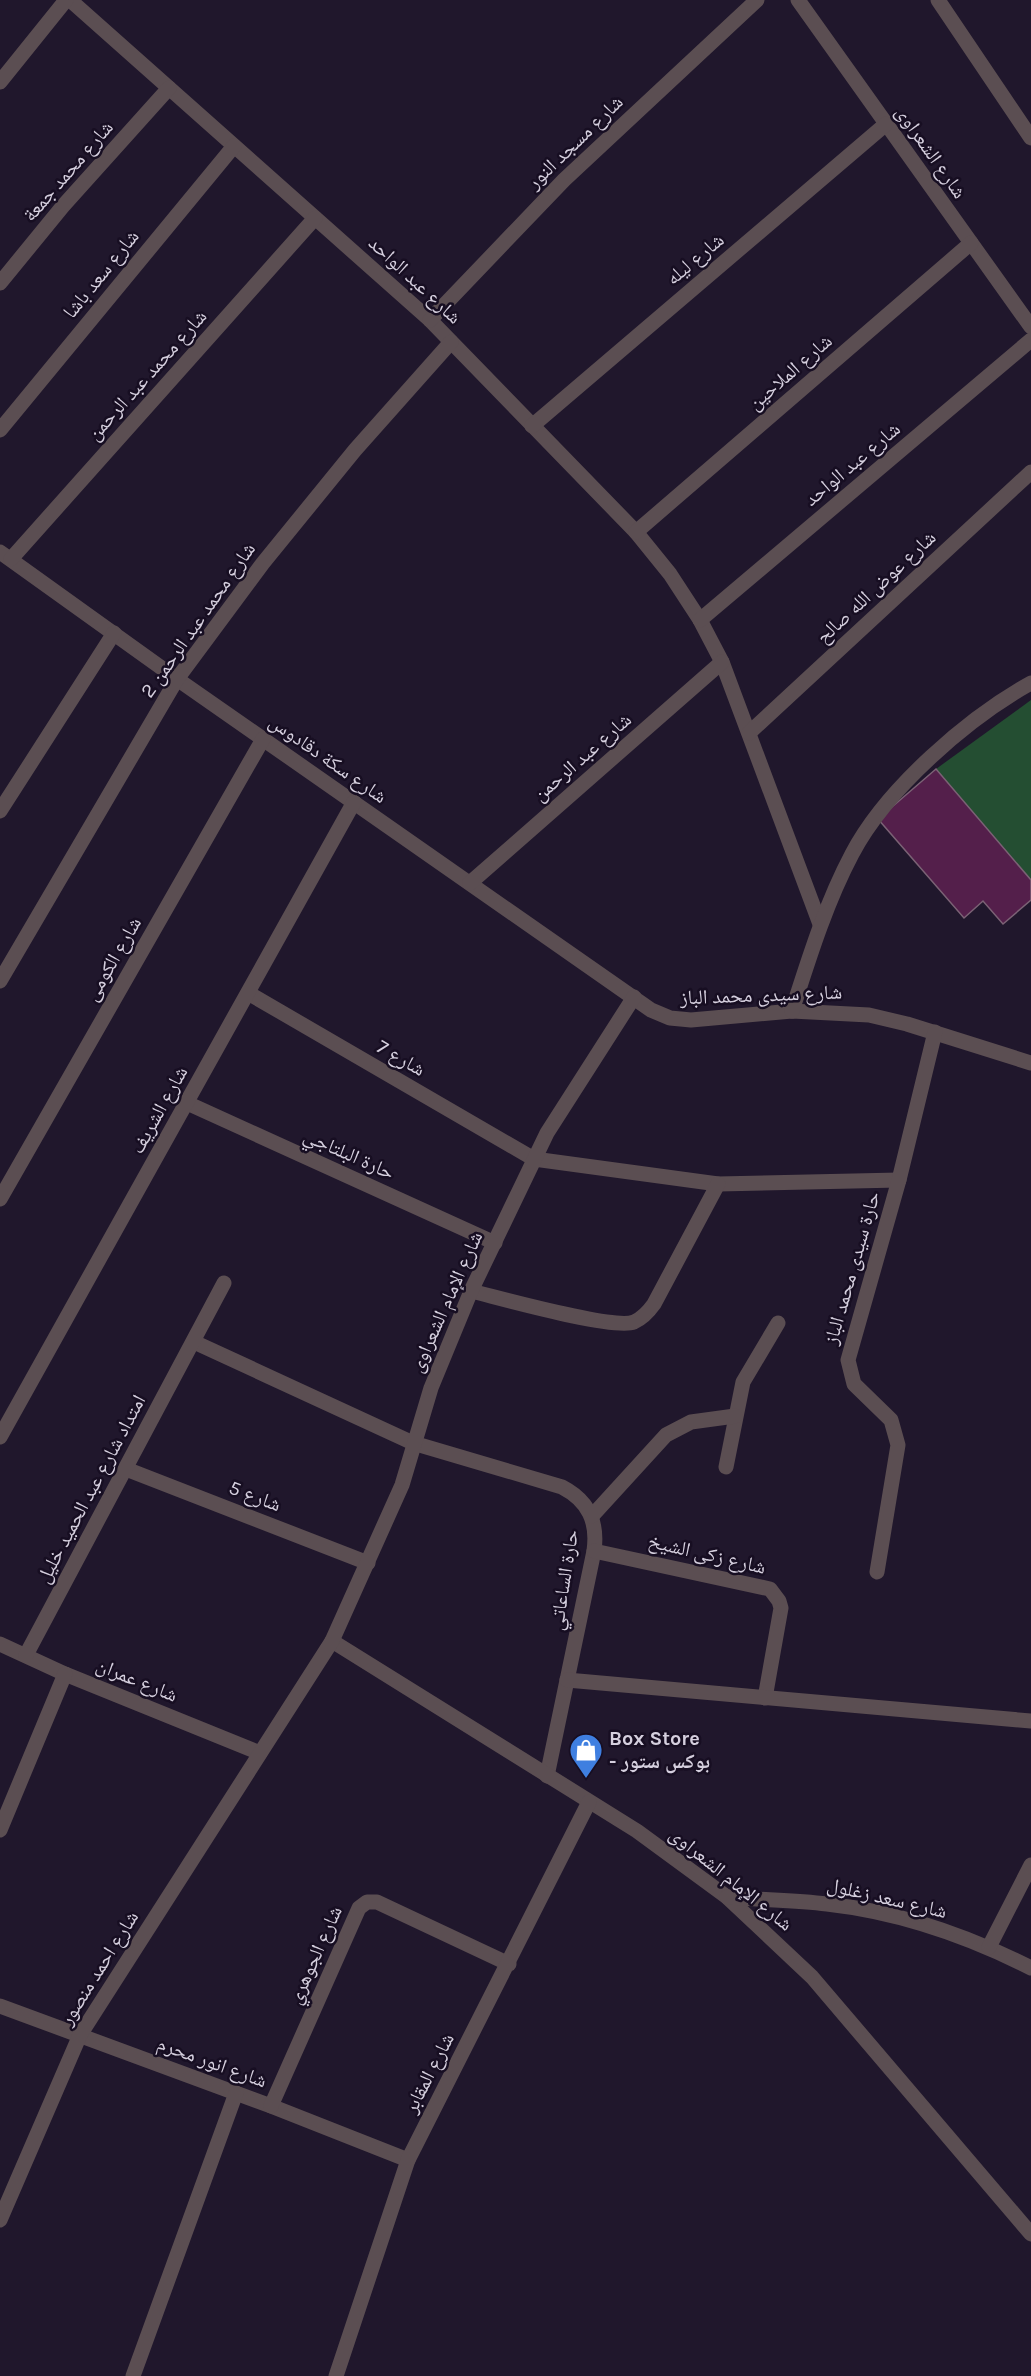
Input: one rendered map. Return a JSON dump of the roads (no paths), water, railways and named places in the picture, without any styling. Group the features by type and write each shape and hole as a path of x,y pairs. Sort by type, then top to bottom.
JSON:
{"street":[{"name":"شارع مسجد النور","path":"430,320 564,180 757,0"},
{"name":"شارع الشعراوى","path":"798,0 1031,327"},
{"path":"938,0 1031,138"},
{"name":"شارع عبد الواحد","path":"73,1 430,320 636,532 670,574 700,620 722,662 820,924"},
{"path":"0,82 73,1"},
{"name":"شارع محمد جمعة","path":"0,283 63,206 169,88"},
{"name":"شارع ليله","path":"532,426 886,124"},
{"name":"شارع سعد باشا","path":"0,430 234,146"},
{"name":"شارع محمد عبد الرحمن","path":"5,556 315,218"},
{"name":"شارع الملاحين","path":"636,532 971,243"},
{"name":"شارع عبد الواحد","path":"700,620 1031,340"},
{"name":"شارع محمد عبد الرحمن 2","path":"0,981 177,679 270,554 355,450 451,342"},
{"name":"شارع عوض الله صالح","path":"749,733 1031,472"},
{"name":"شارع سكة دقادوس","path":"5,556 177,679 634,997"},
{"path":"0,811 114,633"},
{"name":"شارع عبد الرحمن","path":"470,883 722,662"},
{"path":"792,1011 820,924 852,854 875,818 928,760 999,701 1031,683"},
{"name":"شارع الكومى","path":"0,1199 263,739"},
{"name":"شارع الشريف","path":"0,1437 354,802"},
{"name":"شارع 7","path":"248,993 534,1159"},
{"name":"شارع سيدى محمد الباز","path":"634,997 651,1010 670,1018 691,1020 792,1011 870,1015 935,1032 1031,1063"},
{"name":"شارع الإمام الشعراوى","path":"260,1753 332,1641 368,1563 402,1485 431,1388 471,1291 534,1159 547,1133 634,997"},
{"name":"حارة سيدى محمد الباز","path":"877,1572 898,1445 891,1420 854,1384 848,1360 898,1180 935,1032"},
{"name":"حارة البلتاجي","path":"187,1103 495,1243"},
{"path":"534,1159 718,1184 898,1180"},
{"path":"471,1291 607,1323 634,1322 646,1314 654,1304 718,1184"},
{"name":"امتداد شارع عبد الحميد خليل","path":"26,1655 224,1283"},
{"path":"726,1467 743,1382 777,1323"},
{"path":"194,1342 413,1443"},
{"path":"592,1516 666,1435 692,1422 735,1416"},
{"name":"حارة الساعاتي","path":"413,1443 562,1487 575,1493 592,1516 596,1533 594,1551 547,1776"},
{"name":"شارع 5","path":"126,1469 368,1563"},
{"name":"شارع زكى الشيخ","path":"594,1551 770,1589 781,1608 765,1698"},
{"name":"شارع الإمام الشعراوى","path":"332,1641 646,1838 727,1898 812,1977 1031,2235"},
{"name":"شارع عمران","path":"0,1644 65,1674 260,1753"},
{"path":"0,1830 65,1674"},
{"path":"567,1680 1031,1721"},
{"name":"شارع احمد منصور","path":"0,2220 80,2035 260,1753"},
{"name":"شارع المقابر","path":"336,2376 408,2160 589,1802"},
{"path":"989,1947 1031,1865"},
{"name":"شارع سعد زغلول","path":"727,1898 829,1904 922,1923 989,1947 1031,1968"},
{"name":"شارع الجوهري","path":"271,2106 359,1908 367,1902 377,1902 509,1964"},
{"name":"شارع انور محرم","path":"0,2006 236,2092 408,2160"},
{"path":"133,2376 236,2092"}],"place":[{"name":"Box Store - بوكس ستور","path":"586,1779"}]}
